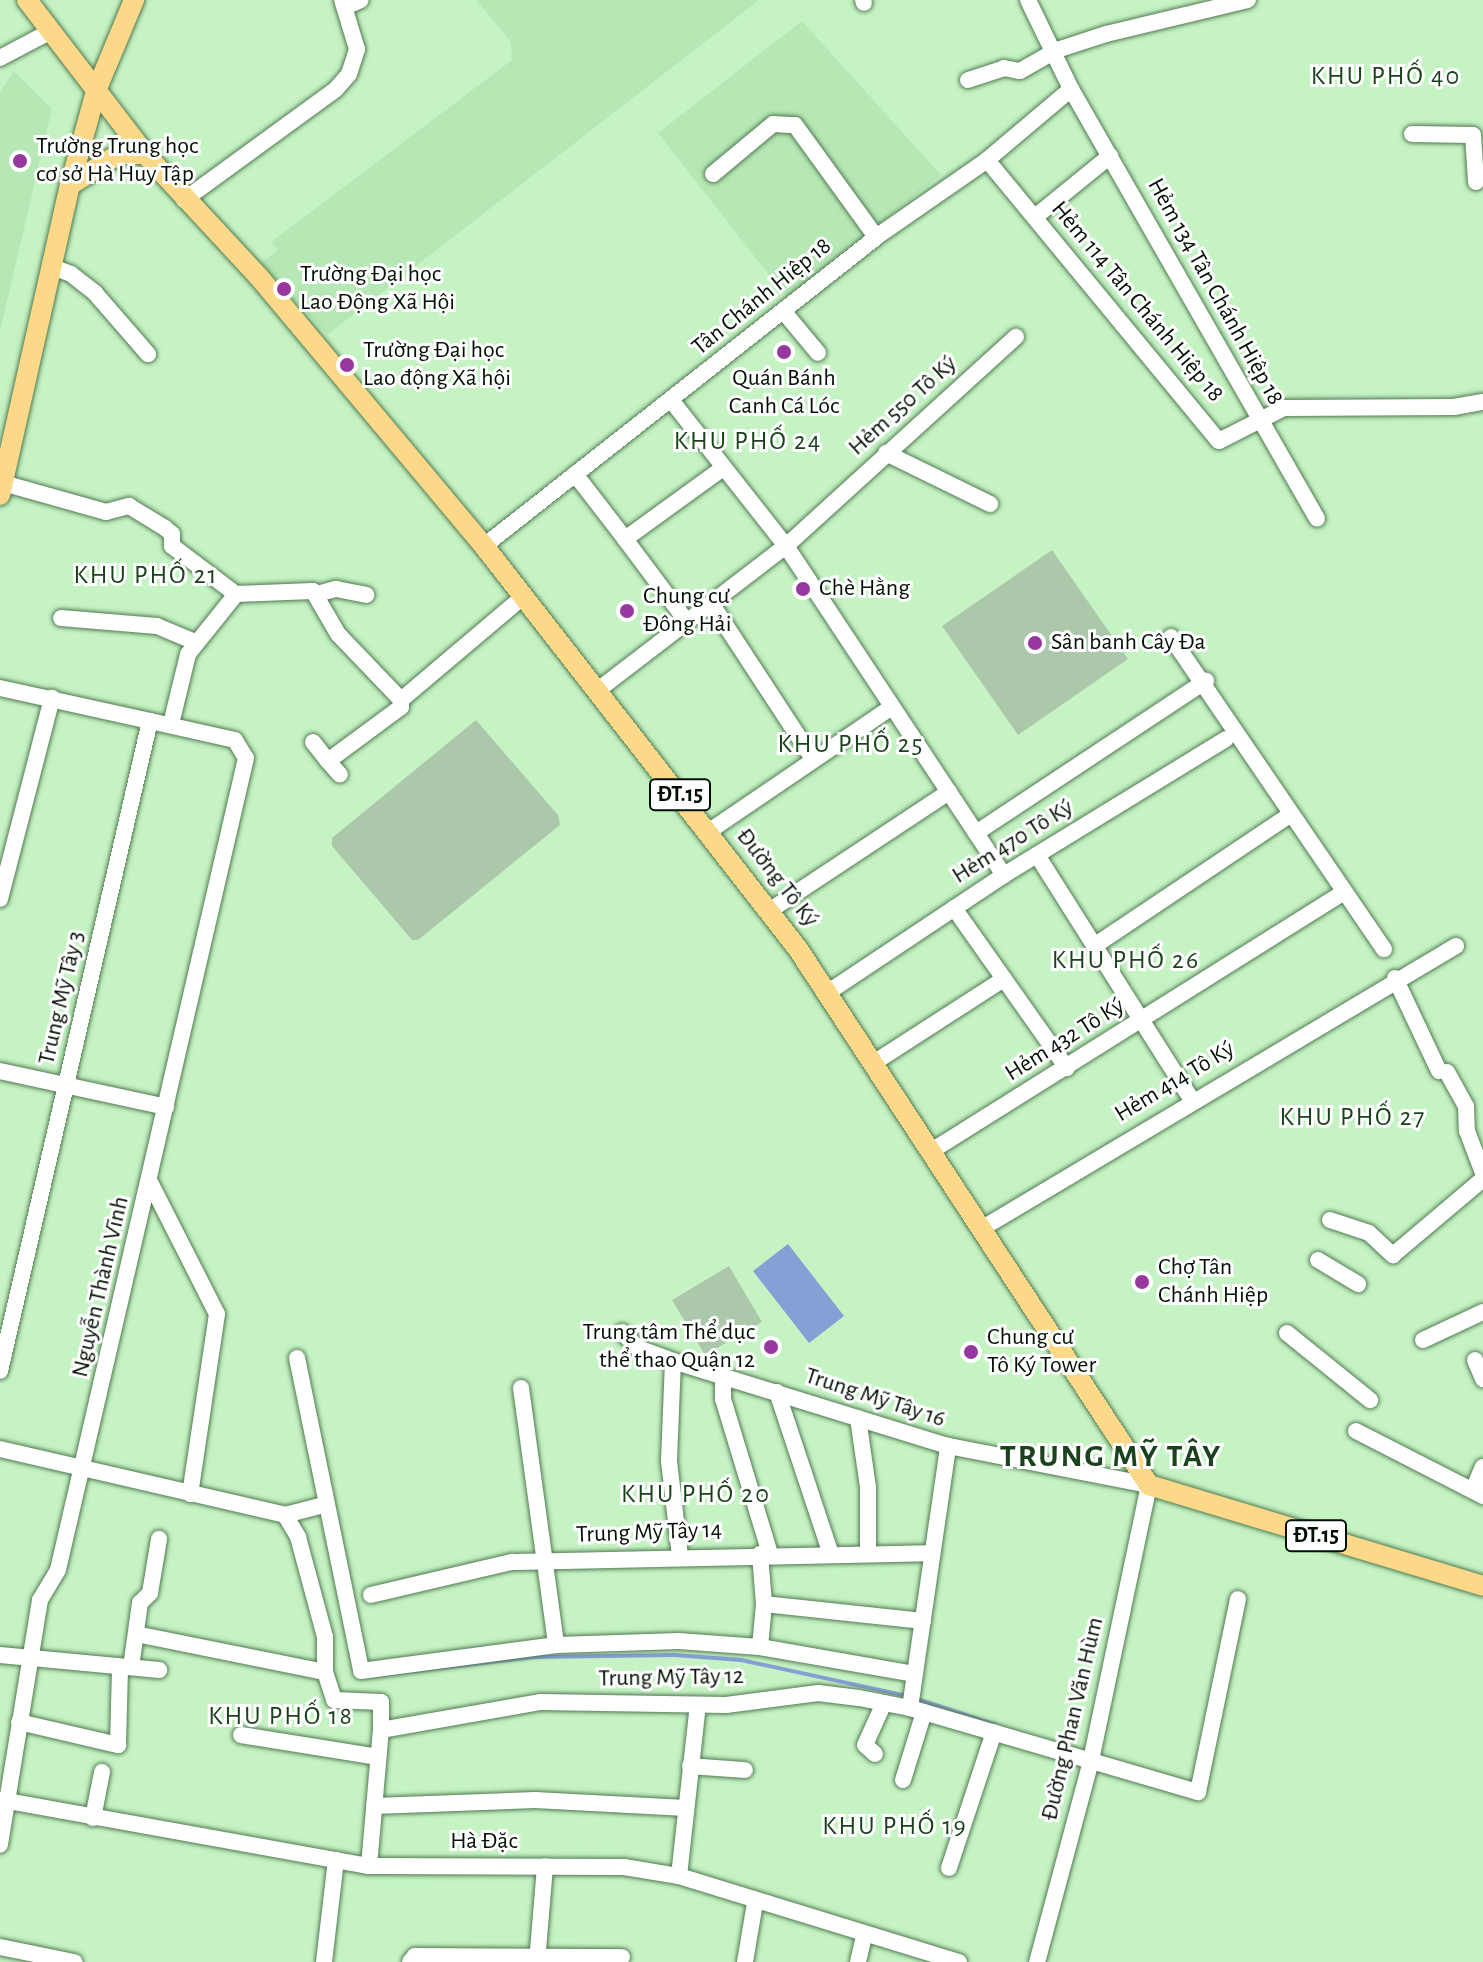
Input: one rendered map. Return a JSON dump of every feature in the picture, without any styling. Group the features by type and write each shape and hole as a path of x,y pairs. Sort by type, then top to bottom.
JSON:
{"main road":[{"name":"Đường Tô Ký","path":"27,0 145,154 184,200 259,277 484,546 830,991 1149,1485"},
{"path":"1,489 4,453 70,185 96,91 134,0"},
{"path":"70,185 119,154 145,154"},
{"name":"ĐT.15","path":"1149,1485 1483,1586"}],"street":[{"path":"184,200 336,89 349,74 357,49 343,3 361,0"},
{"name":"Hẻm 134 Tân Chánh Hiệp 18","path":"1028,0 1057,50 1071,89 1317,519"},
{"path":"968,80 1004,68 1020,71 1057,50 1194,6 1248,0"},
{"path":"0,58 51,31"},
{"name":"Tân Chánh Hiệp 18","path":"484,546 876,237 987,160 1071,89"},
{"path":"713,174 773,124 795,125 876,237"},
{"path":"1412,134 1473,135 1476,182"},
{"path":"1035,217 1110,156"},
{"name":"Hẻm 114 Tân Chánh Hiệp 18","path":"987,160 1219,441 1258,418"},
{"path":"52,267 95,293 148,354"},
{"path":"784,312 818,353"},
{"name":"Hẻm 550 Tô Ký","path":"598,690 786,546 1016,337"},
{"path":"671,400 786,546 1004,875"},
{"path":"1258,418 1284,408 1454,407 1483,402"},
{"path":"886,453 990,504"},
{"path":"625,539 723,468"},
{"path":"575,474 687,622"},
{"path":"1,489 106,512 129,506 165,528 172,534 172,546 236,594"},
{"path":"0,688 171,724 195,642 236,594 277,589 317,594 336,589 366,595"},
{"path":"317,594 338,634 401,700 401,707 328,761"},
{"path":"401,700 523,597"},
{"path":"711,603 813,759"},
{"path":"61,618 157,626 195,642"},
{"path":"1171,637 1206,681 1343,893 1384,949"},
{"path":"976,833 1206,681"},
{"path":"0,899 52,698"},
{"path":"708,832 892,707"},
{"name":"Trung Mỹ Tây 3","path":"0,1371 150,721"},
{"name":"Nguyễn Thành Vĩnh","path":"0,1845 40,1600 58,1570 246,758 235,740 171,724"},
{"name":"Hẻm 470 Tô Ký","path":"830,991 1004,875 1226,739"},
{"path":"313,742 340,775"},
{"path":"769,911 949,792"},
{"path":"1094,946 1240,843 1291,814"},
{"path":"1037,855 1192,1100"},
{"name":"Hẻm 432 Tô Ký","path":"933,1150 1343,893"},
{"path":"954,908 1067,1068"},
{"name":"Hẻm 414 Tô Ký","path":"981,1229 1395,978 1456,946"},
{"path":"1395,978 1443,1071 1466,1106 1467,1131 1483,1173"},
{"path":"875,1062 1004,979"},
{"path":"0,1071 166,1107"},
{"path":"1330,1220 1369,1233 1393,1255 1483,1179"},
{"path":"150,1182 214,1300 213,1351 190,1494"},
{"path":"1318,1260 1358,1284"},
{"path":"1423,1340 1483,1312"},
{"name":"Trung Mỹ Tây 16","path":"622,1332 638,1348 673,1361 948,1446 1124,1483 1149,1485"},
{"path":"1287,1333 1370,1400"},
{"path":"297,1358 324,1505 361,1671 556,1645 679,1641 760,1647 915,1697"},
{"path":"1475,1360 1483,1379"},
{"path":"673,1361 669,1461 680,1556"},
{"path":"723,1375 723,1399 765,1554 760,1647"},
{"path":"521,1388 556,1645"},
{"path":"777,1392 831,1554"},
{"path":"858,1418 868,1487 868,1554"},
{"path":"1356,1431 1478,1493 1483,1467"},
{"path":"903,1780 948,1446"},
{"path":"0,1449 285,1515 324,1505"},
{"name":"Đường Phan Văn Hùm","path":"1037,1962 1091,1761 1149,1485"},
{"path":"285,1515 298,1537 325,1637 325,1672 334,1700 381,1702 369,1866"},
{"path":"19,1722 118,1745 126,1667 136,1634 140,1603 150,1593 159,1539"},
{"name":"Trung Mỹ Tây 14","path":"371,1595 512,1562 765,1554 932,1553"},
{"name":"Trung Mỹ Tây 12","path":"381,1730 540,1702 698,1705 818,1693 884,1703 915,1697 994,1732 1198,1792 1238,1599"},
{"path":"764,1604 923,1621"},
{"path":"136,1634 325,1672"},
{"path":"0,1655 159,1670"},
{"path":"875,1754 865,1745 884,1703"},
{"path":"679,1876 698,1705"},
{"path":"949,1868 994,1732"},
{"path":"241,1735 378,1757"},
{"path":"690,1766 745,1770"},
{"path":"93,1818 102,1772"},
{"path":"374,1806 535,1800 686,1808"},
{"name":"Hà Đặc","path":"5,1801 369,1866 624,1867 679,1876 755,1903 959,1962"},
{"path":"324,1962 336,1860"},
{"path":"537,1960 545,1866"},
{"path":"745,1962 755,1903"},
{"path":"858,1962 864,1935"},
{"path":"0,1947 74,1962"},
{"path":"410,1962 415,1956 537,1960 622,1957"}],"shaded area":[{"path":"476,0 759,0 327,335 261,263 278,250 271,242 512,60 511,42"},
{"path":"802,21 941,175 787,298 658,133"},
{"name":"Trường Trung học cơ sở Hà Huy Tập","path":"14,71 52,109 0,331 0,92"},
{"name":"Sân banh Cây Đa","path":"1052,550 1128,659 1018,735 942,626"},
{"path":"476,720 558,815 560,825 418,940 412,940 332,846 332,838"},
{"path":"729,1266 762,1322 705,1355 672,1300"}],"water":[{"path":"788,1244 844,1316 809,1343 753,1271"}],"waterway":[{"path":"363,1677 534,1657 675,1655 741,1660 908,1696"},
{"path":"917,1699 996,1725"}],"place":[{"name":"Trường Trung học cơ sở Hà Huy Tập","path":"20,161"},
{"name":"Trường Đại học Lao Động Xã Hội","path":"284,289"},
{"name":"Quán Bánh Canh Cá Lóc","path":"784,352"},
{"name":"Trường Đại học Lao động Xã hội","path":"347,365"},
{"name":"Chè Hằng","path":"803,589"},
{"name":"Chung cư Đông Hải","path":"627,611"},
{"name":"Sân banh Cây Đa","path":"1035,643"},
{"name":"Chợ Tân Chánh Hiệp","path":"1142,1282"},
{"name":"Trung tâm Thể dục thể thao Quận 12","path":"771,1347"},
{"name":"Chung cư Tô Ký Tower","path":"971,1352"}],"district":[{"name":"KHU PHỐ 40","path":"1386,77"},
{"name":"KHU PHỐ 24","path":"748,442"},
{"name":"KHU PHỐ 21","path":"146,576"},
{"name":"KHU PHỐ 25","path":"851,745"},
{"name":"KHU PHỐ 26","path":"1126,961"},
{"name":"KHU PHỐ 27","path":"1353,1118"},
{"name":"TRUNG MỸ TÂY","path":"1111,1456"},
{"name":"KHU PHỐ 20","path":"696,1495"},
{"name":"KHU PHỐ 18","path":"281,1717"},
{"name":"KHU PHỐ 19","path":"895,1827"}]}
